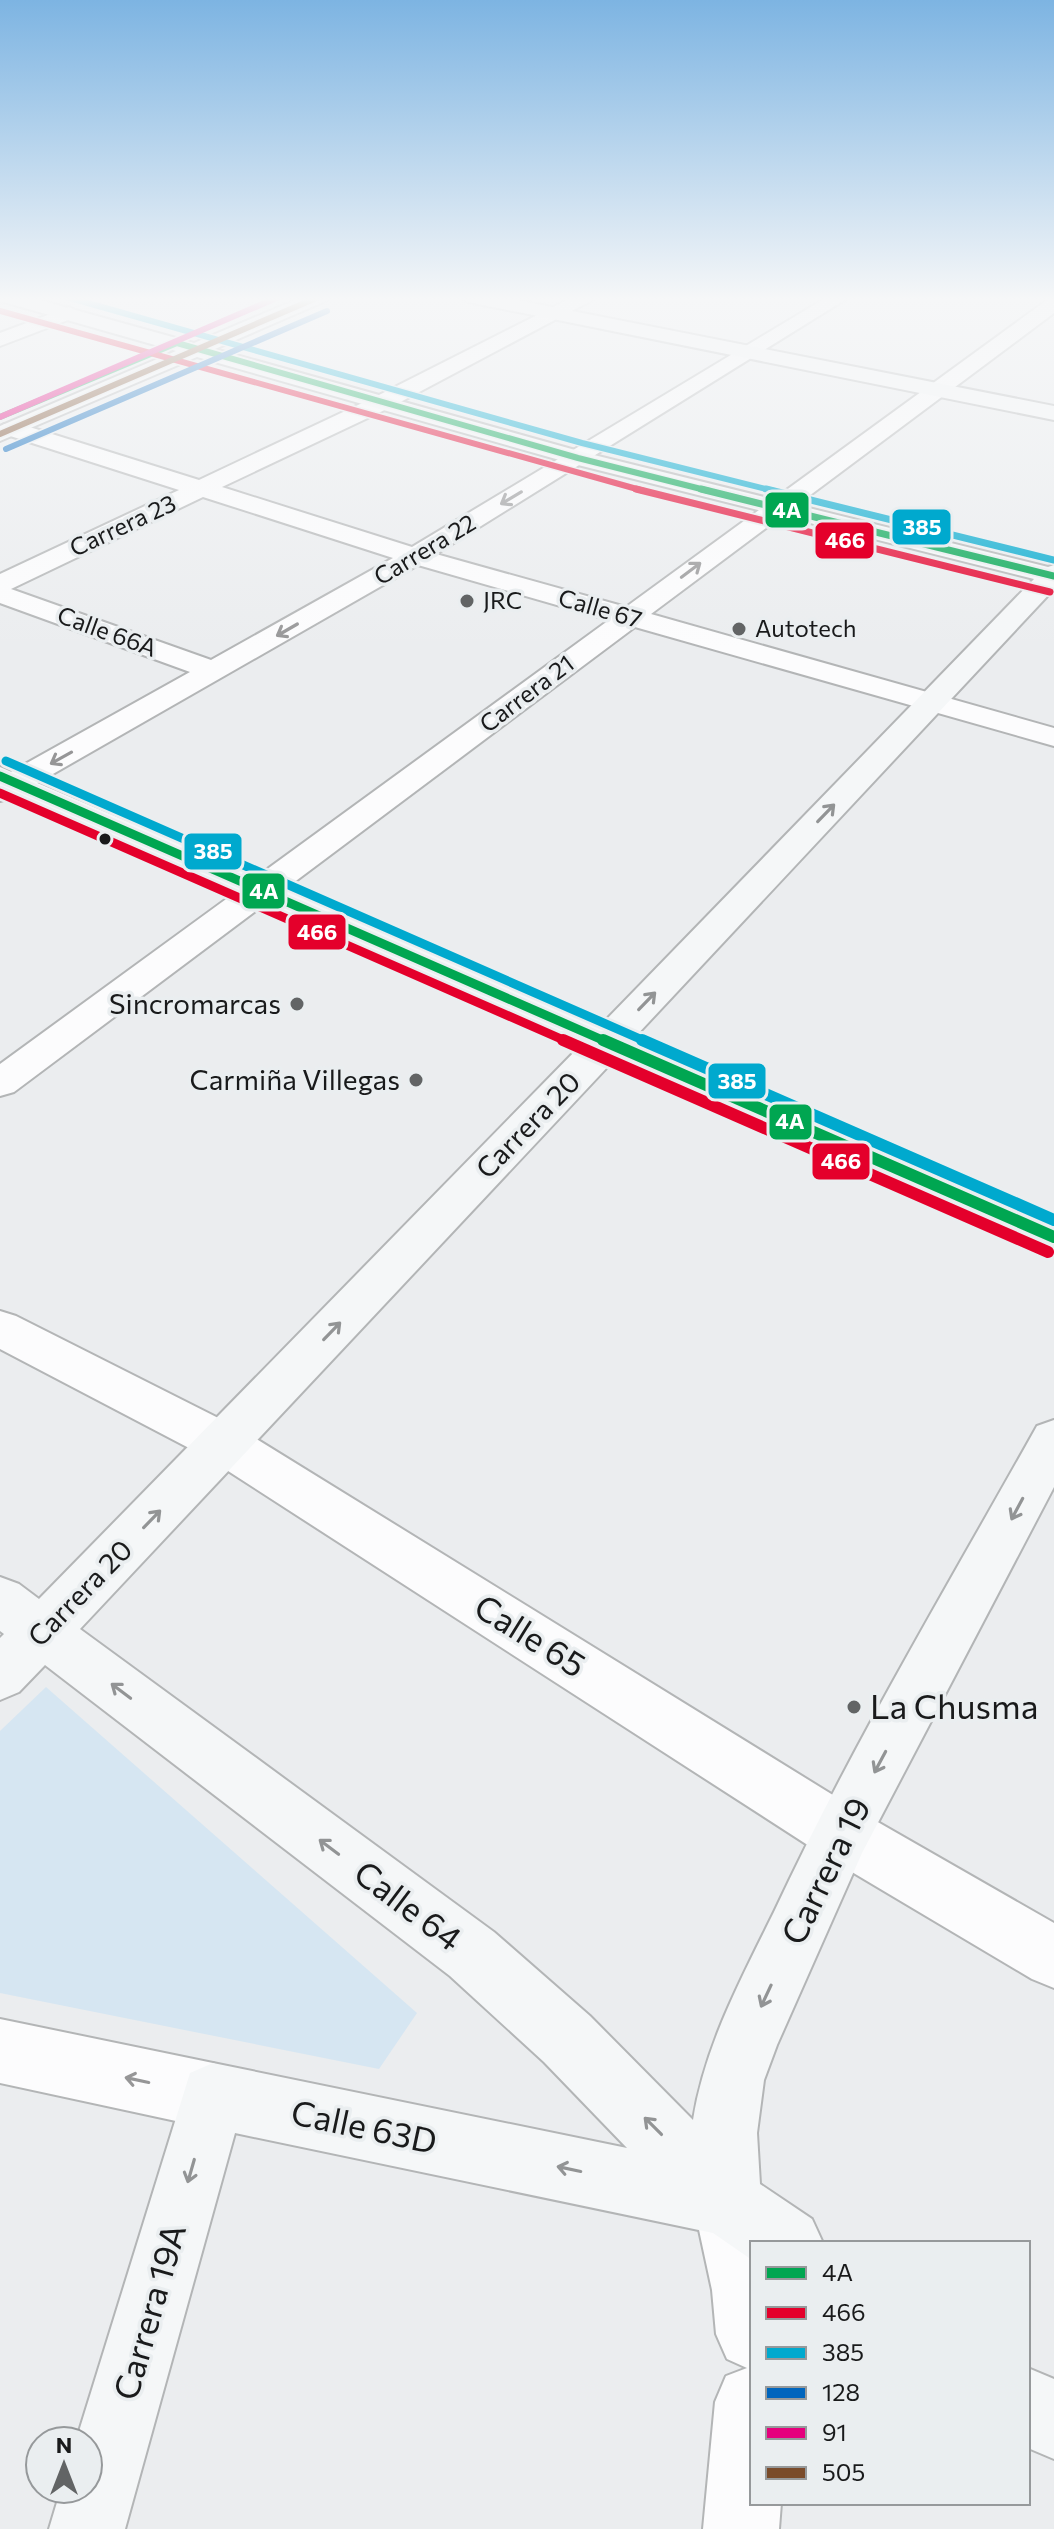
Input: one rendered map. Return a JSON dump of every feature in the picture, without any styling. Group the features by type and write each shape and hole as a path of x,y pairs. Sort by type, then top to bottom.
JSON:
{"main road":[{"path":"4,427 31,414"},
{"path":"4,427 36,414"},
{"path":"425,414 578,458 1053,575"},
{"name":"Carrera 20","path":"0,1675 22,1615 225,1444 1053,575"},
{"path":"5,783 264,892 1054,1237"},
{"name":"Carrera 19","path":"727,2202 724,2133 732,2080 747,2038 841,1833 1054,1440"},
{"name":"Calle 64","path":"22,1615 472,1954 567,2039 727,2202 785,2241"},
{"name":"Calle 63D","path":"213,2096 727,2202"},
{"name":"Carrera 19A","path":"87,2529 213,2096"},
{"path":"1030,2406 1054,2422"}],"street":[{"name":"Carrera 23","path":"0,584 358,414"},
{"name":"Carrera 22","path":"5,783 215,671 415,556 649,414"},
{"name":"Carrera 21","path":"0,1083 264,892 903,414"},
{"name":"Calle 67","path":"4,427 415,556 1054,737"},
{"name":"Calle 66A","path":"0,594 215,671"},
{"name":"Calle 65","path":"0,1328 225,1444 841,1833 1054,1957"},
{"name":"Calle 63D","path":"0,2051 213,2096"},
{"name":"Carrera 19","path":"727,2202 750,2316"},
{"path":"741,2529 750,2425"}],"shaded area":[{"path":"46,1687 417,2013 379,2069 0,1993 0,1731"}],"transit line":[{"name":"4A","path":"0,417 7,414"},
{"name":"91","path":"0,417 7,414"},
{"name":"505","path":"0,434 46,414"},
{"name":"128","path":"6,449 87,414"},
{"name":"466","path":"365,414 574,473 1050,592"},
{"name":"4A","path":"425,414 578,458 1054,576"},
{"name":"385","path":"480,414 582,443 1054,560"},
{"name":"385","path":"6,761 1054,1220"},
{"name":"4A","path":"0,776 1054,1237"},
{"name":"466","path":"0,793 1048,1252"}],"place":[{"name":"JRC","path":"467,601"},
{"name":"Autotech","path":"739,629"},
{"name":"Sincromarcas","path":"297,1004"},
{"name":"Carmiña Villegas","path":"416,1080"},
{"name":"La Chusma","path":"854,1707"}]}
